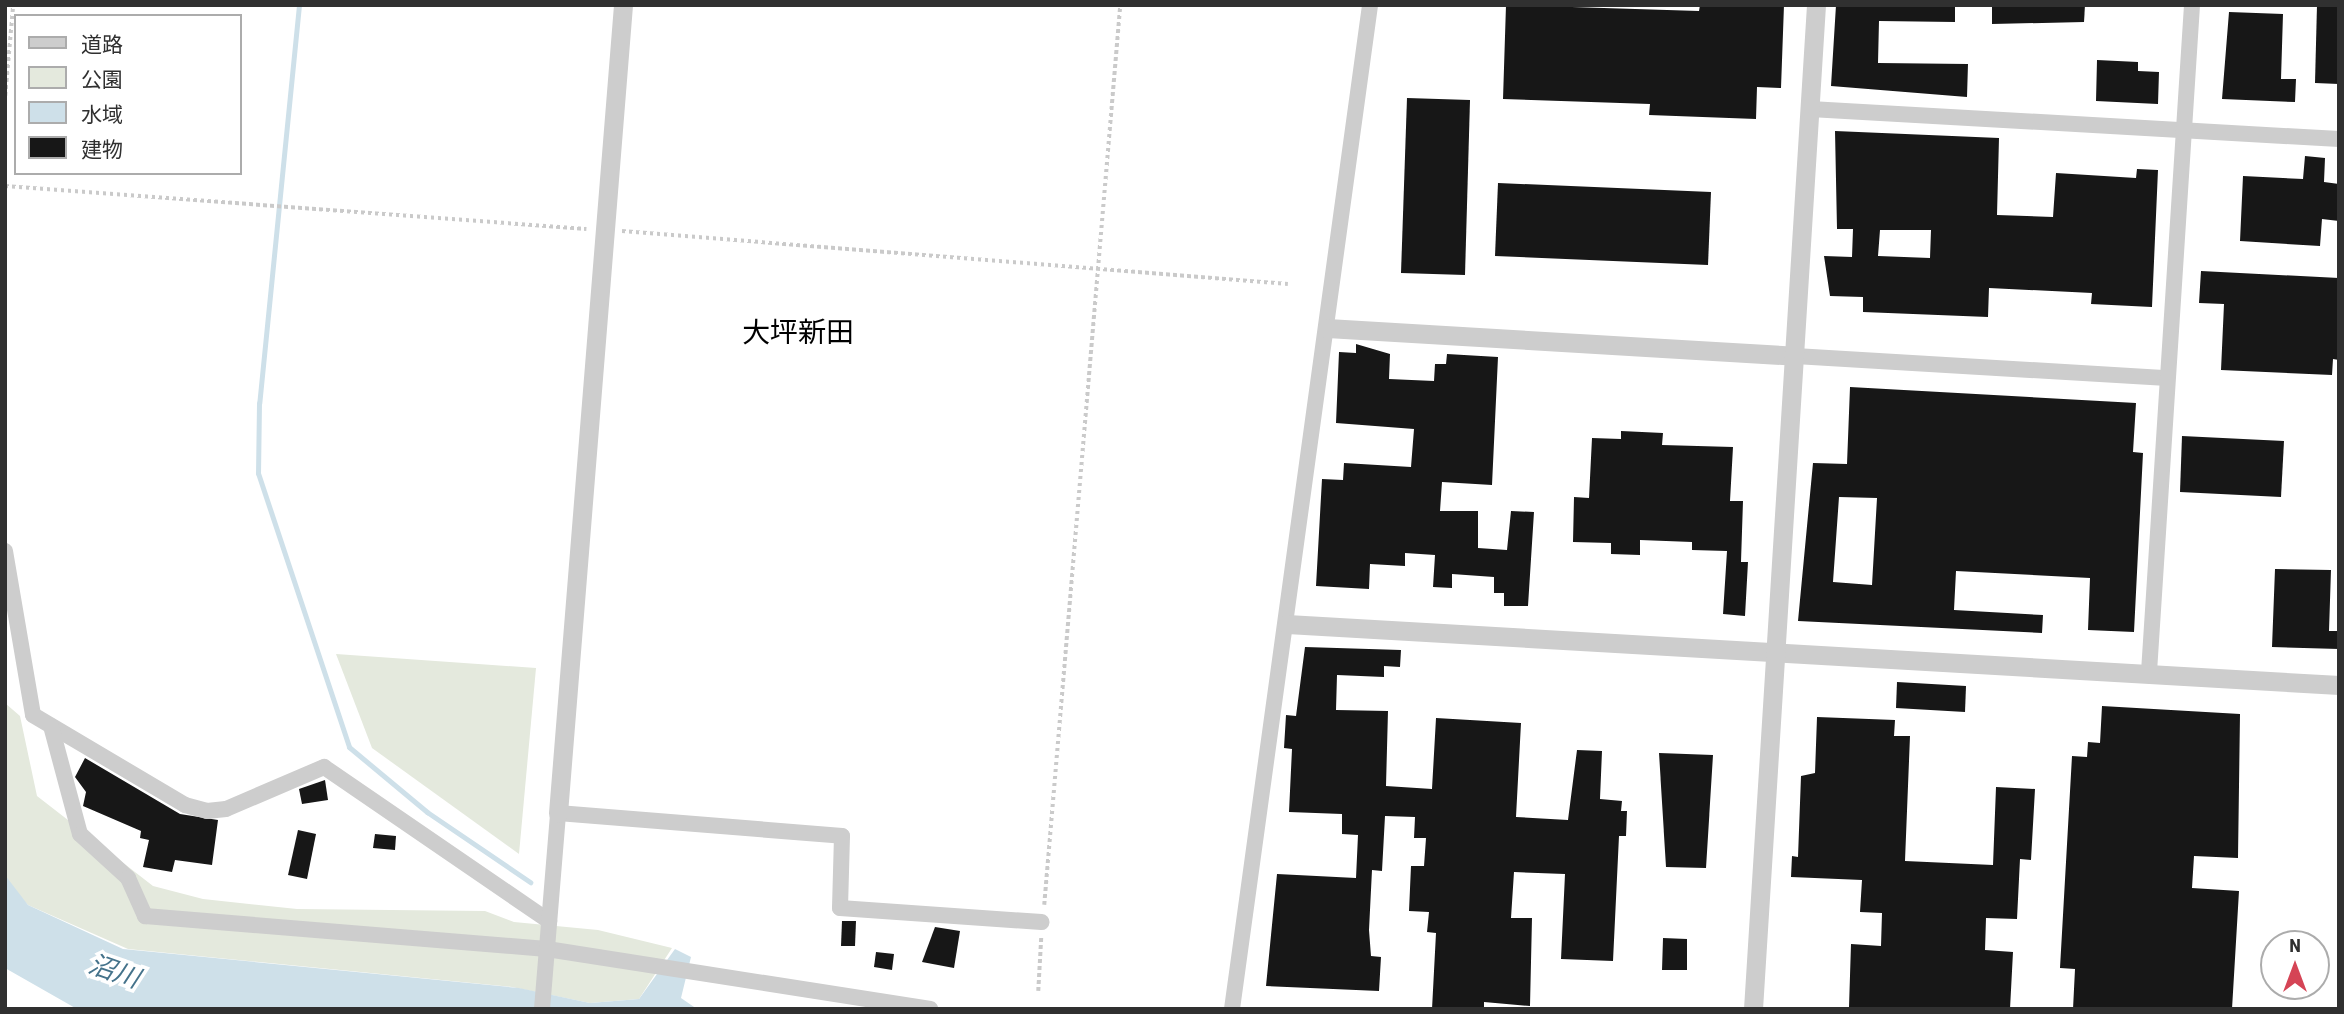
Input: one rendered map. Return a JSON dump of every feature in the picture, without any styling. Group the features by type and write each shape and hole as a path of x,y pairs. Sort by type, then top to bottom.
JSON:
{"street":[{"path":"542,1009 623,5"},
{"path":"1232,1009 1370,5"},
{"path":"1753,1009 1816,5"},
{"path":"2149,672 2192,5"},
{"path":"1810,109 2339,139"},
{"path":"1327,328 2167,379"},
{"path":"5,551 33,715 185,805 207,811 226,809 324,767 549,921"},
{"path":"1287,624 2339,685"},
{"path":"51,726 80,834 128,878 145,916 547,949 930,1009"},
{"path":"558,813 842,836 840,908 1042,922"}],"path":[{"path":"5,96 13,5"},
{"path":"1038,991 1120,5"},
{"path":"5,186 265,202 1098,266 1288,284"}],"green space":[{"path":"336,654 536,668 519,854 372,748"},
{"path":"5,703 20,716 37,796 153,886 203,899 297,909 485,911 514,922 598,930 672,948 639,999 590,1003 512,987 128,949 28,905 5,880"}],"water":[{"name":"沼川","path":"5,875 28,905 123,949 519,988 590,1003 639,999 675,949 691,957 681,998 697,1009 77,1009 5,968"}],"building":[{"path":"1506,5 1699,11 1700,5 1784,5 1781,88 1757,87 1756,119 1649,115 1650,104 1503,99"},
{"path":"1836,5 1955,5 1955,22 1879,21 1878,63 1968,64 1967,97 1831,86"},
{"path":"1992,5 2085,5 2084,22 1992,24"},
{"path":"2317,5 2339,5 2339,84 2315,83"},
{"path":"2229,12 2283,14 2281,79 2296,79 2295,102 2222,99"},
{"path":"2097,60 2138,62 2138,71 2159,72 2158,104 2096,101"},
{"path":"1407,98 1470,100 1465,275 1401,273"},
{"path":"1835,131 1999,138 1997,215 2053,217 2056,173 2136,178 2137,169 2158,170 2152,307 2091,304 2092,293 1989,288 1988,317 1863,312 1863,297 1830,296 1824,256 1852,257 1853,229 1837,229","holes":["1880,230 1931,230 1930,258 1878,256"]},
{"path":"2305,156 2325,158 2324,182 2339,184 2339,221 2322,219 2320,246 2240,241 2243,176 2303,179"},
{"path":"1498,183 1711,192 1708,265 1495,256"},
{"path":"2201,271 2339,278 2339,360 2333,359 2332,375 2221,370 2224,304 2199,303"},
{"path":"1356,344 1390,354 1389,379 1434,381 1435,364 1446,364 1447,354 1498,357 1492,485 1442,482 1440,511 1478,511 1478,548 1507,550 1511,511 1534,512 1528,606 1504,606 1504,593 1494,593 1494,577 1452,574 1452,588 1433,587 1435,555 1405,553 1405,566 1370,564 1369,589 1316,586 1322,479 1343,480 1344,463 1411,467 1414,429 1336,423 1339,352 1356,353"},
{"path":"1850,387 2136,403 2133,452 2143,453 2134,632 2088,630 2090,578 1956,571 1954,610 2043,615 2042,633 1798,621 1813,463 1847,464","holes":["1839,497 1877,498 1872,585 1833,582"]},
{"path":"1621,431 1663,433 1662,445 1733,447 1730,501 1743,501 1741,562 1748,562 1745,616 1723,614 1727,551 1692,550 1692,542 1640,540 1640,555 1611,554 1611,543 1573,542 1574,497 1589,498 1592,438 1621,439"},
{"path":"2182,436 2284,441 2281,497 2180,492"},
{"path":"2275,569 2331,570 2329,631 2339,631 2339,649 2272,647"},
{"path":"1305,647 1401,650 1400,667 1384,666 1384,677 1337,675 1336,710 1388,711 1386,786 1432,789 1436,718 1521,723 1516,817 1568,820 1577,750 1602,751 1600,799 1622,801 1621,811 1627,811 1626,836 1619,836 1613,961 1561,959 1565,874 1514,872 1511,918 1532,918 1530,1006 1484,1002 1484,1009 1432,1009 1436,933 1427,932 1429,912 1409,911 1411,866 1424,866 1426,838 1414,838 1415,817 1385,816 1382,871 1372,870 1369,930 1371,956 1381,957 1379,991 1266,986 1277,874 1356,878 1358,835 1342,834 1342,814 1289,812 1292,749 1284,748 1286,715 1296,716"},
{"path":"1897,682 1966,686 1965,712 1896,708"},
{"path":"2102,706 2240,714 2238,858 2194,856 2192,888 2239,891 2232,1009 2073,1009 2075,969 2060,968 2072,756 2087,757 2088,742 2100,743"},
{"path":"1817,717 1895,720 1894,736 1910,736 1905,861 1993,865 1996,787 2035,789 2031,860 2020,859 2017,919 1986,918 1985,950 2013,952 2010,1009 1849,1007 1851,944 1881,946 1882,913 1860,912 1862,880 1791,877 1792,856 1798,857 1801,776 1815,773"},
{"path":"1659,753 1713,755 1706,868 1666,867"},
{"path":"85,758 180,814 218,820 212,865 175,860 172,872 143,867 149,840 140,838 141,831 83,806 86,792 75,777"},
{"path":"325,780 328,800 302,804 299,789"},
{"path":"298,830 316,834 307,879 288,875"},
{"path":"375,834 396,836 395,850 373,848"},
{"path":"842,921 856,921 855,946 841,946"},
{"path":"935,927 960,931 954,968 922,962"},
{"path":"1663,938 1687,939 1687,970 1662,970"},
{"path":"876,952 894,954 892,970 874,967"}],"waterway":[{"path":"299,5 259,403 258,473 349,747 427,812 530,882"}],"district":[{"name":"大坪新田","path":"798,333"}]}
